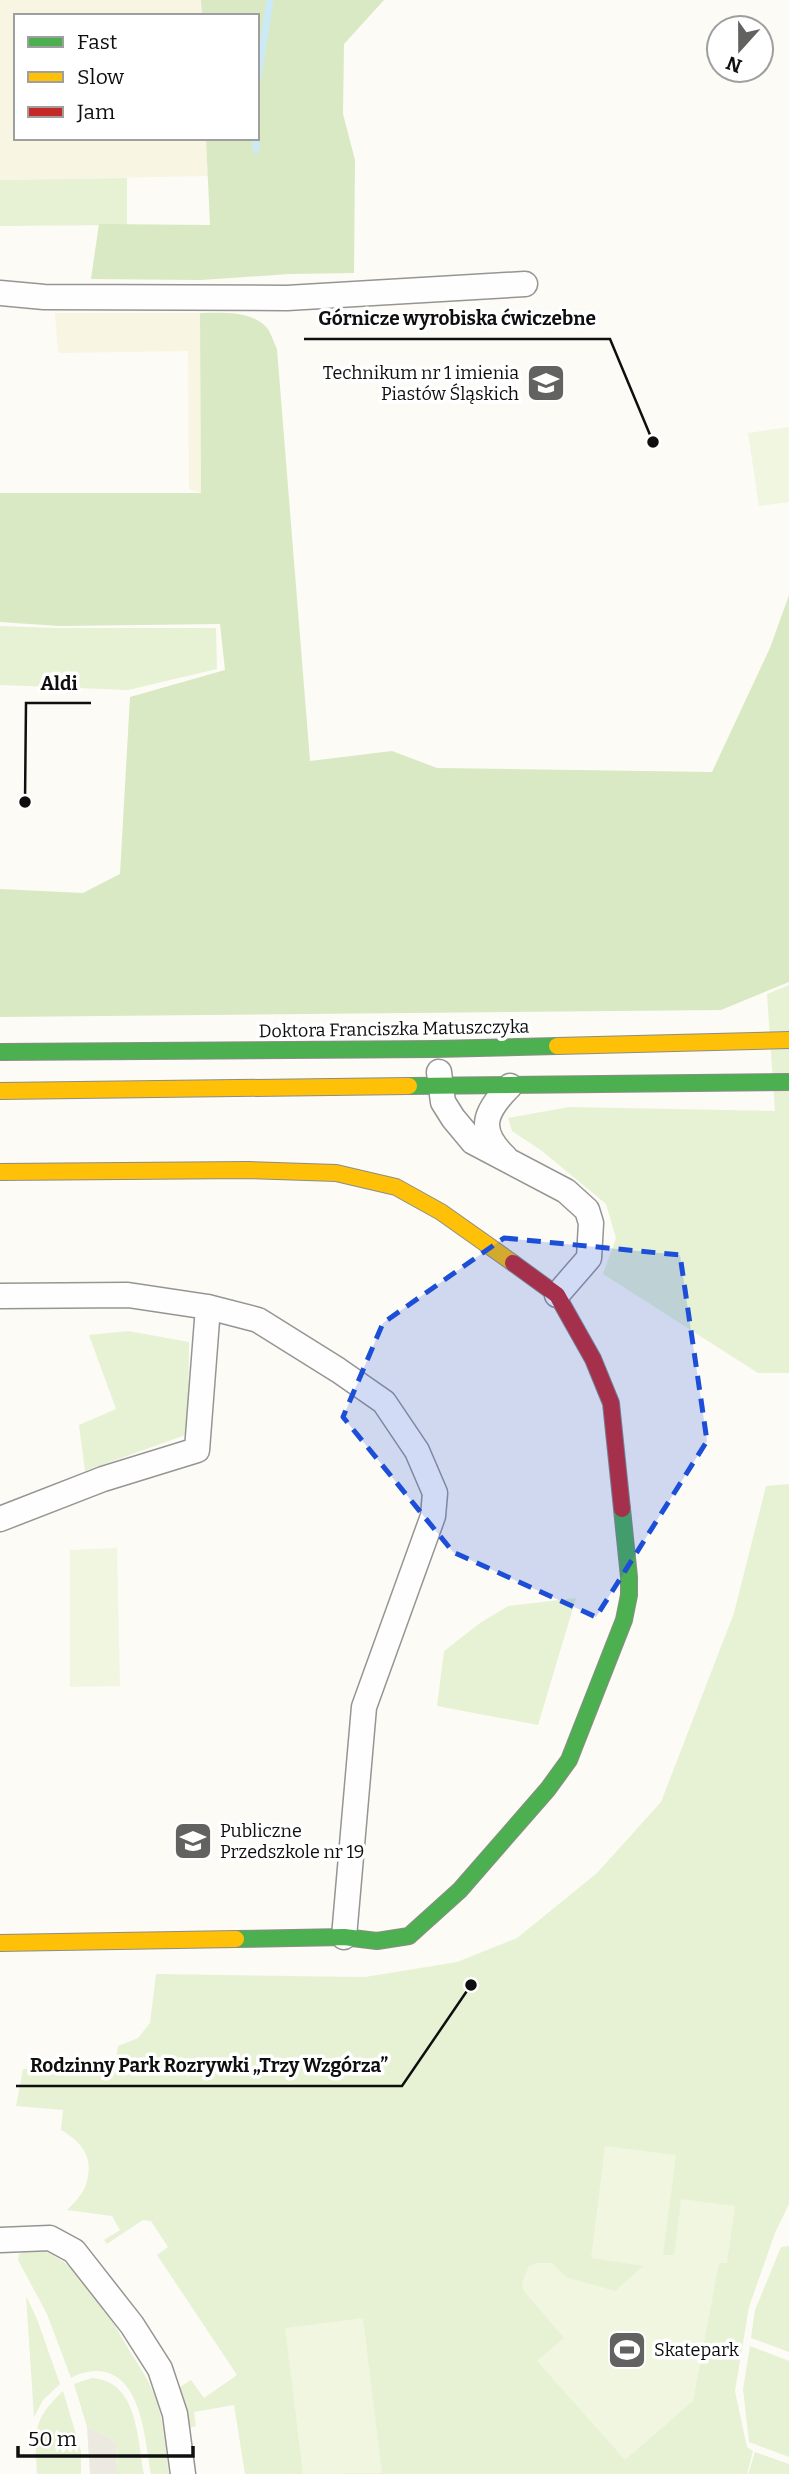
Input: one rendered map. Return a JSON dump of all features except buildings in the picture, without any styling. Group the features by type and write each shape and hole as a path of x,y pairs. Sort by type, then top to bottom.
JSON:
{"street":[{"path":"0,293 44,297 287,298 525,284"},
{"name":"Doktora Franciszka Matuszczyka","path":"0,1052 436,1049 789,1040"},
{"path":"436,1049 443,1102 473,1142 566,1191 587,1210 591,1223 589,1258 557,1295"},
{"path":"0,1091 781,1082"},
{"path":"508,1160 491,1144 486,1129 492,1105 510,1086"},
{"path":"0,1172 248,1170 336,1173 396,1187 441,1212 557,1295 593,1359 611,1403 628,1564 628,1595 624,1620 569,1760 548,1790 460,1891 409,1936 377,1941 344,1937 0,1943"},
{"path":"0,1296 128,1295 208,1307 258,1320 384,1402 417,1451 435,1493 433,1516 364,1707 344,1937"},
{"path":"0,1519 103,1479 197,1450 208,1307"},
{"path":"0,2240 50,2238 74,2251 132,2325 160,2369 174,2414 183,2474"}],"highlighted area":[{"path":"504,1238 680,1255 707,1441 596,1617 453,1552 343,1417 383,1323"}],"shaded area":[{"path":"0,0 201,0 202,14 14,14 14,140 206,140 208,176 0,180"},
{"path":"55,313 200,313 201,493 189,489 188,351 58,353"},
{"path":"87,2427 110,2438 116,2445 117,2474 90,2474"}],"green space":[{"path":"201,0 384,0 344,44 343,114 355,160 354,273 201,280 91,279 99,224 210,225 206,140 259,140 259,14 202,14"},
{"path":"127,178 127,225 0,226 0,180"},
{"path":"200,313 226,313 253,318 267,328 277,349 310,761 392,751 437,768 712,772 770,648 789,595 789,982 721,1010 0,1017 0,889 83,893 120,874 130,697 225,670 220,624 59,626 0,622 0,493 201,493"},
{"path":"789,427 789,502 759,506 748,433"},
{"path":"0,626 216,628 217,669 128,690 0,685"},
{"path":"789,985 789,1373 758,1373 603,1274 616,1238 606,1204 542,1151 512,1131 508,1118 569,1107 775,1111 767,994"},
{"path":"128,1331 189,1342 188,1434 85,1471 79,1425 116,1409 89,1335"},
{"path":"789,1484 789,2204 775,2233 749,2307 735,2391 747,2447 753,2451 747,2474 245,2474 234,2405 194,2412 196,2426 188,2428 178,2388 191,2380 204,2398 237,2375 157,2255 168,2247 151,2221 143,2220 107,2244 104,2240 120,2230 112,2216 67,2210 85,2187 88,2161 76,2141 61,2130 63,2110 16,2106 23,2069 115,2065 118,2046 138,2038 150,2023 156,1974 365,1977 457,1962 517,1938 597,1873 661,1802 734,1613 766,1486"},
{"path":"117,1548 120,1686 70,1687 70,1550"},
{"path":"576,1598 538,1725 437,1706 444,1651 480,1623 508,1606"},
{"name":"Skatepark","path":"605,2146 676,2155 663,2255 674,2255 681,2199 735,2206 727,2263 719,2263 693,2401 625,2460 537,2361 564,2338 523,2290 522,2282 529,2266 552,2263 566,2277 615,2291 643,2266 591,2258"},
{"path":"789,2246 789,2352 751,2338 755,2310 781,2247"},
{"path":"40,2249 69,2266 92,2291 144,2374 159,2410 169,2474 151,2474 139,2411 124,2383 113,2375 98,2371 71,2378 47,2314 18,2260 19,2254 24,2251"},
{"path":"26,2296 60,2384 43,2400 34,2417"},
{"path":"363,2318 382,2473 303,2474 285,2328"},
{"path":"750,2346 789,2361 789,2457 749,2442 743,2389"},
{"path":"92,2378 119,2389 127,2400 137,2429 144,2474 117,2474 116,2445 110,2438 87,2427 74,2384"},
{"path":"63,2391 81,2451 81,2474 37,2474 37,2428 45,2411"},
{"path":"755,2452 789,2464 789,2474 748,2474"}],"waterway":[{"path":"259,70 270,0"},
{"path":"256,140 256,150"}],"traffic: fast":[{"path":"0,1052 557,1046"},
{"path":"409,1086 789,1082"},
{"path":"236,1939 344,1937 377,1941 409,1936 460,1890 548,1789 569,1760 624,1620 629,1577 622,1509"}],"traffic: slow":[{"path":"557,1046 789,1040"},
{"path":"0,1091 409,1086"},
{"path":"0,1172 248,1170 336,1173 396,1187 441,1212 513,1263"},
{"path":"0,1943 236,1939"}],"traffic: jam":[{"path":"513,1263 557,1295 593,1359 611,1403 622,1509"}],"place":[{"name":"Technikum nr 1 imienia Piastów Śląskich","path":"546,383"},
{"name":"Górnicze wyrobiska ćwiczebne","path":"653,442"},
{"name":"Aldi","path":"25,802"},
{"name":"Publiczne Przedszkole nr 19","path":"193,1841"},
{"name":"Rodzinny Park Rozrywki „Trzy Wzgórza”","path":"471,1985"},
{"name":"Skatepark","path":"627,2350"}]}
